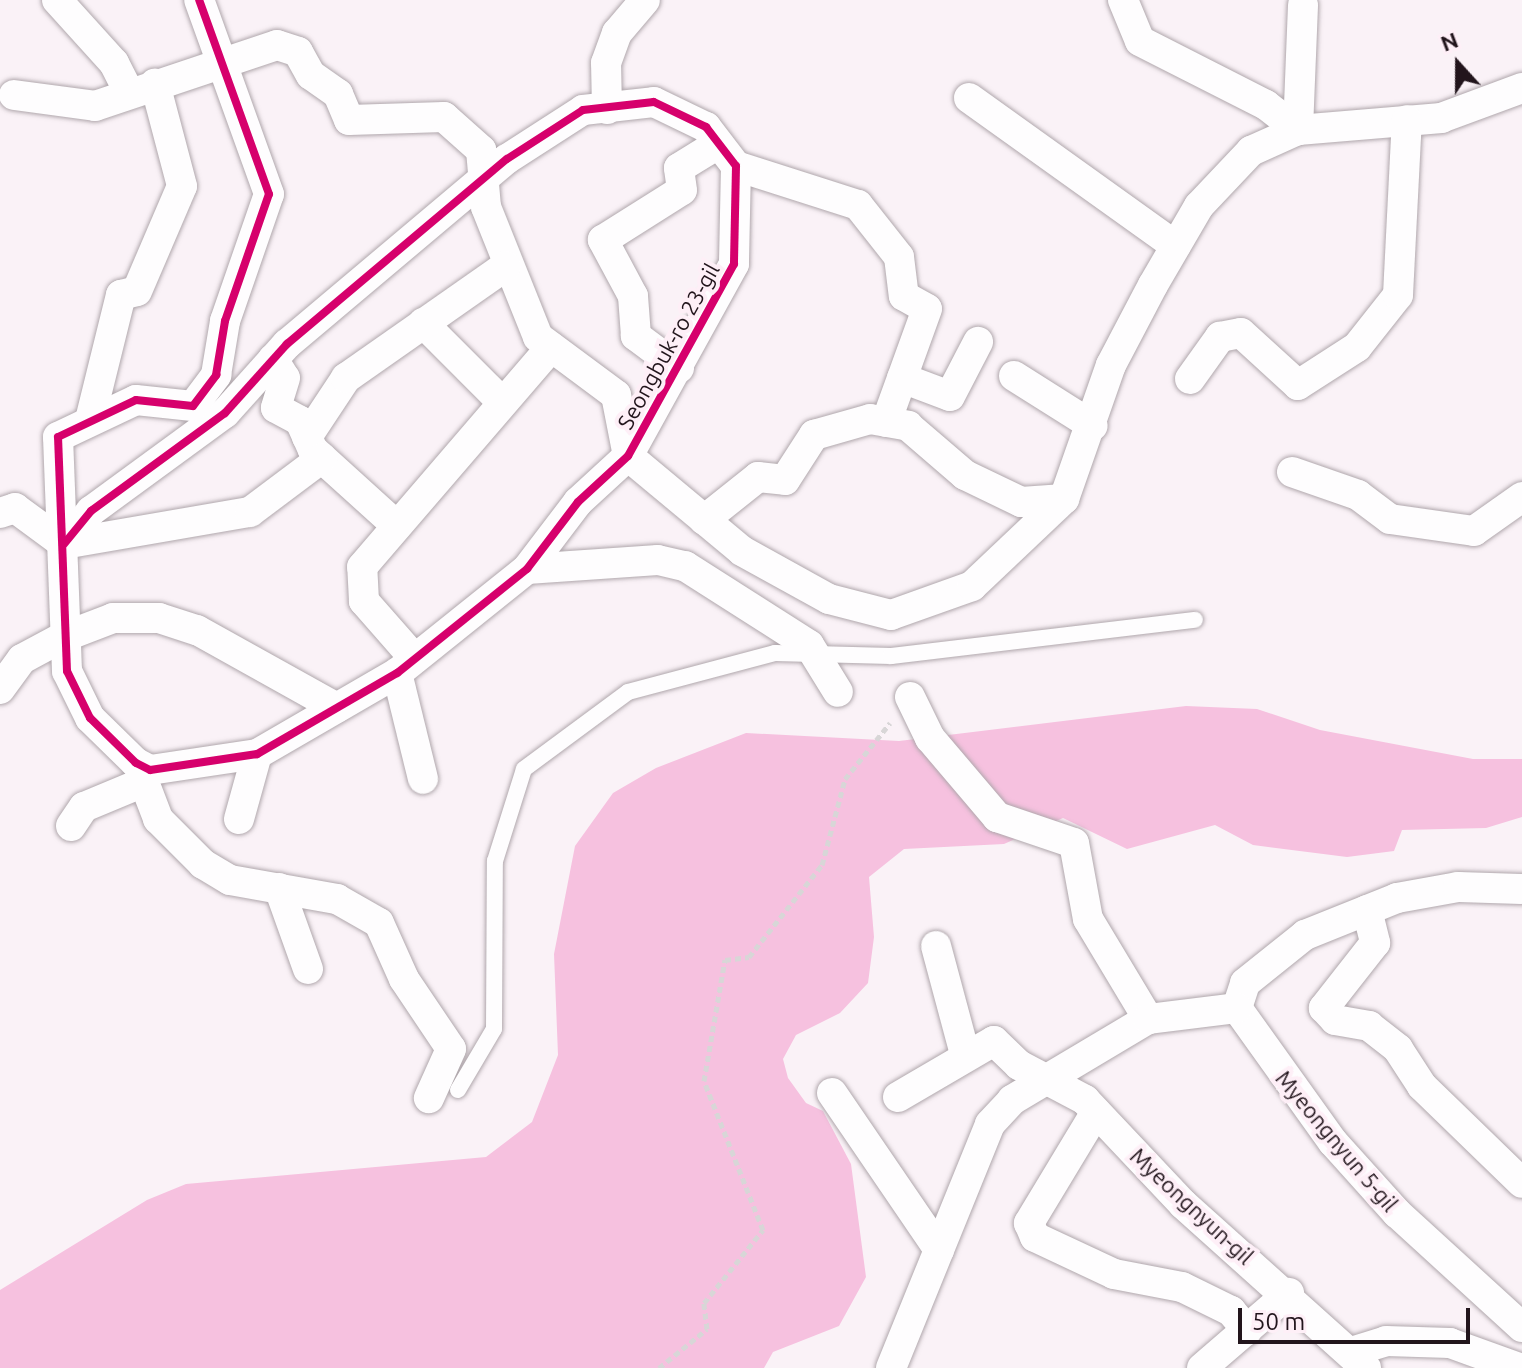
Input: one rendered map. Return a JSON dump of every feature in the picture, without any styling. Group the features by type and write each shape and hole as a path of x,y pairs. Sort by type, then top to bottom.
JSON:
{"street":[{"path":"57,0 114,63 141,87 182,186 137,291 121,295 90,420"},
{"path":"199,0 219,65 269,194 225,321 210,393 193,406 136,400 58,437 64,544 61,638 67,671 90,718 115,747 147,776 158,819 203,864 230,880 337,899 379,923 404,979 451,1049 429,1098"},
{"path":"607,109 606,63 617,33 645,0"},
{"path":"1123,0 1140,41 1266,105 1298,130"},
{"path":"1298,130 1303,5"},
{"name":"Seongbuk-ro 23-gil","path":"219,65 277,45 298,52 311,75 338,94 349,120 444,117 481,150 484,178 506,266 538,337 616,395 628,456 742,551 829,599 891,615 972,586 1064,499 1093,426 1111,365 1199,206 1251,151 1298,130 1441,118 1522,88"},
{"path":"14,95 95,106 141,87 219,65"},
{"path":"969,98 1176,246"},
{"path":"64,544 91,511 225,413 273,359 484,178 583,110 654,102 706,127 727,155 858,205 899,257 904,296 927,309 886,422"},
{"path":"1190,379 1220,337 1241,333 1298,385 1357,347 1398,295 1407,120"},
{"name":"Seongbuk-ro 23-gil","path":"71,826 84,807 147,776 257,754 405,665 527,569 578,502 628,456 679,368 734,264 727,155 679,168 682,190 603,240 633,296 636,336 679,368"},
{"path":"0,513 15,508 64,544 250,512 314,447 346,378 506,266"},
{"path":"423,323 500,400"},
{"path":"902,378 950,396 978,342"},
{"path":"423,779 405,665 364,601 362,567 500,400 551,347"},
{"path":"273,359 285,378 276,408 300,421 314,447 397,526"},
{"path":"1014,376 1093,426"},
{"path":"704,520 758,477 785,480 814,435 840,423 886,422 908,426 965,475 1021,502 1064,499"},
{"path":"1292,472 1358,495 1390,519 1474,531 1522,497"},
{"path":"527,569 658,560 685,566 769,614 820,660 838,692"},
{"path":"0,689 22,659 61,638 113,618 159,618 197,630 337,708"},
{"path":"910,697 930,738 997,817 1074,843 1088,919 1148,1019"},
{"path":"239,819 257,754"},
{"path":"891,1368 990,1124 1012,1100 1051,1081 1148,1019 1237,1008 1245,983 1305,935 1367,910 1458,887 1522,889"},
{"path":"279,888 308,969"},
{"path":"1367,910 1375,943 1324,1008 1335,1020 1369,1026 1398,1049 1422,1086 1522,1183"},
{"path":"898,1097 965,1054 936,946"},
{"name":"Myeongnyun 5-gil","path":"1237,1008 1333,1142 1397,1213 1522,1327"},
{"name":"Myeongnyun-gil","path":"965,1054 994,1041 1096,1112 1183,1204 1289,1293 1359,1360"},
{"path":"832,1093 939,1250"},
{"path":"1096,1112 1029,1223 1035,1237 1114,1274 1182,1287 1231,1311 1247,1330"},
{"path":"1202,1368 1289,1293"},
{"path":"1359,1360 1386,1341 1450,1343 1519,1368"}],"lane":[{"path":"458,1090 494,1029 495,861 524,769 628,692 775,653 820,660 1195,620"}],"path":[{"path":"659,1368 707,1329 704,1303 763,1230 704,1081 725,960 749,957 822,865 845,779 910,697"}],"shaded area":[{"path":"1186,706 1257,709 1320,730 1473,759 1522,759 1522,817 1486,828 1402,830 1394,851 1347,857 1253,845 1215,825 1127,849 1063,818 1004,844 904,849 869,877 874,937 868,983 840,1013 796,1035 783,1059 788,1078 806,1103 823,1111 851,1164 866,1277 839,1326 773,1352 764,1368 0,1368 0,1290 147,1200 186,1184 486,1157 532,1122 558,1055 554,954 575,846 613,793 656,768 746,733 899,741"}],"cycle path":[{"path":"64,544 91,511 225,413 287,344 507,159 583,110 654,102 706,127 736,166 734,264 628,456 578,502 527,569 397,673 257,754 150,770 136,763 90,718 67,671 58,437 136,400 193,406 216,375 225,321 269,194 199,0"}]}
